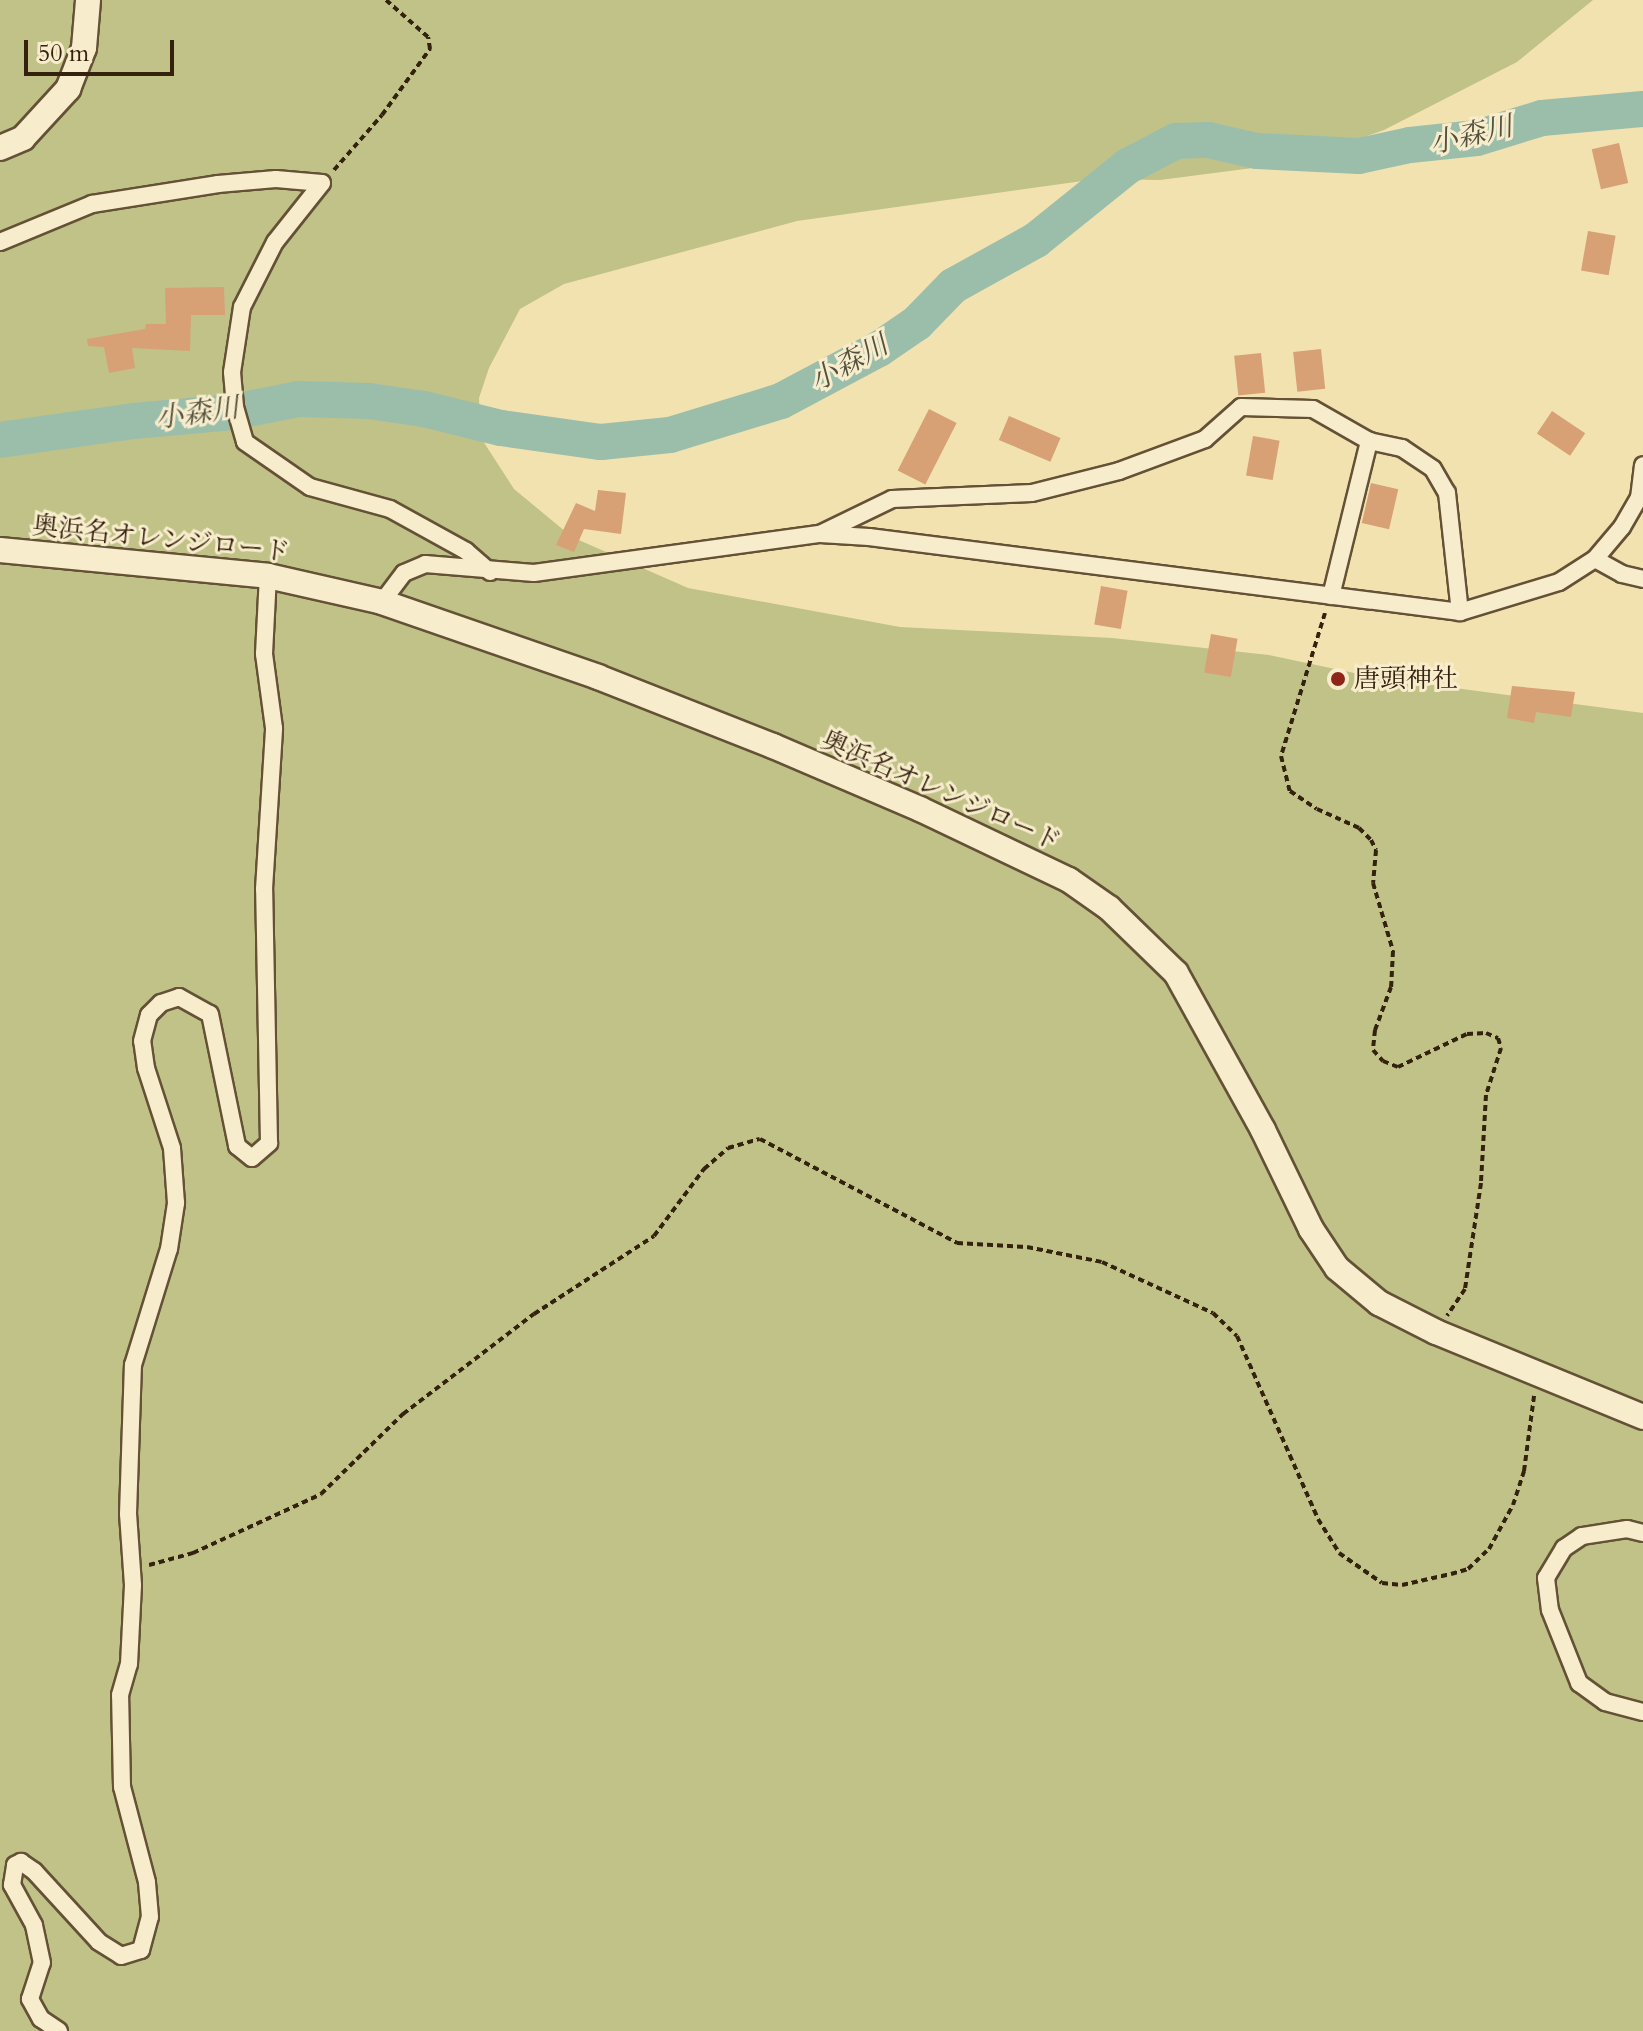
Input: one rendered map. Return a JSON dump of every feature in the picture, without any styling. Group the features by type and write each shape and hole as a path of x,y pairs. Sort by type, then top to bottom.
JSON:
{"street":[{"path":"0,148 23,138 68,89 84,48 88,0"},
{"path":"0,242 92,204 218,184 276,179 322,183"},
{"path":"322,183 275,242 242,307 232,372 235,407 245,442 310,487 390,509 466,551 490,572"},
{"path":"820,534 892,499 1032,493 1119,471 1205,439 1241,407 1313,409 1369,441 1402,448 1433,469 1447,493 1460,612"},
{"path":"1331,596 1369,441"},
{"path":"382,602 404,573 425,564 490,572 534,573 820,534 869,537 1460,612 1559,582 1595,559 1622,527 1639,498 1643,465"},
{"name":"奥浜名オレンジロード","path":"0,550 268,576 382,602 598,677 773,746 920,809 1069,880 1109,908 1176,973 1263,1130 1311,1229 1337,1268 1379,1303 1436,1332 1643,1417"},
{"path":"1595,559 1622,574 1643,579"},
{"path":"59,2031 41,2019 30,1999 42,1963 34,1925 12,1885 15,1865 21,1862 34,1871 99,1942 121,1956 141,1950 148,1928 147,1882 122,1787 120,1695 129,1664 132,1570 128,1514 133,1365 169,1249 176,1203 172,1148 146,1068 142,1041 149,1015 161,1003 179,997 210,1014 237,1146 252,1158 269,1143 264,889 274,728 264,654 268,576"},
{"path":"1643,1533 1627,1529 1582,1536 1564,1548 1546,1578 1550,1610 1579,1683 1605,1702 1643,1712"}],"path":[{"path":"322,183 382,115 430,49 428,37 386,0"},
{"path":"1331,596 1281,756 1290,791 1317,809 1359,828 1376,850 1373,883 1393,951 1391,987 1375,1030 1373,1050 1383,1061 1398,1067 1467,1034 1486,1033 1498,1038 1501,1048 1486,1095 1481,1183 1465,1289 1436,1332"},
{"path":"132,1570 193,1553 321,1494 403,1414 534,1314 654,1236 704,1169 728,1148 760,1139 777,1145 921,1227 957,1243 1027,1247 1102,1262 1213,1313 1237,1336 1318,1519 1332,1542 1339,1553 1382,1583 1402,1585 1468,1569 1489,1549 1513,1505 1524,1471 1536,1374"}],"green space":[{"path":"0,0 1593,0 1517,62 1384,130 1291,163 1160,180 1097,179 797,221 564,284 520,309 489,368 479,398 481,438 514,489 572,537 688,588 900,627 1112,638 1269,655 1373,677 1643,713 1643,2031 0,2031"}],"building":[{"path":"1619,143 1628,183 1601,189 1592,149"},
{"path":"1588,231 1616,236 1609,275 1581,270"},
{"path":"224,287 225,315 191,315 190,351 132,348 135,368 109,373 104,347 88,346 87,339 145,329 146,324 166,324 165,288"},
{"path":"1321,349 1325,389 1297,392 1293,352"},
{"path":"1261,353 1265,393 1238,396 1234,356"},
{"path":"929,409 957,423 925,485 898,470"},
{"path":"1552,411 1585,433 1570,456 1537,433"},
{"path":"1009,416 1061,438 1050,462 999,440"},
{"path":"1253,436 1280,441 1273,480 1246,475"},
{"path":"1371,483 1398,489 1389,529 1362,523"},
{"path":"598,490 626,493 621,534 584,529 574,552 556,545 576,503 595,511"},
{"path":"1101,586 1128,591 1121,629 1094,624"},
{"path":"1211,634 1238,639 1231,677 1204,672"},
{"path":"1512,686 1575,692 1571,717 1536,712 1534,723 1507,718"}],"waterway":[{"name":"小森川","path":"0,440 134,421 233,412 298,399 369,401 424,409 501,428 601,442 670,435 781,401 879,349 917,323 953,286 1036,240 1128,166 1176,141 1208,140 1257,151 1359,156 1410,145 1477,138 1542,118 1643,109"}],"place":[{"name":"唐頭神社","path":"1338,679"}]}
